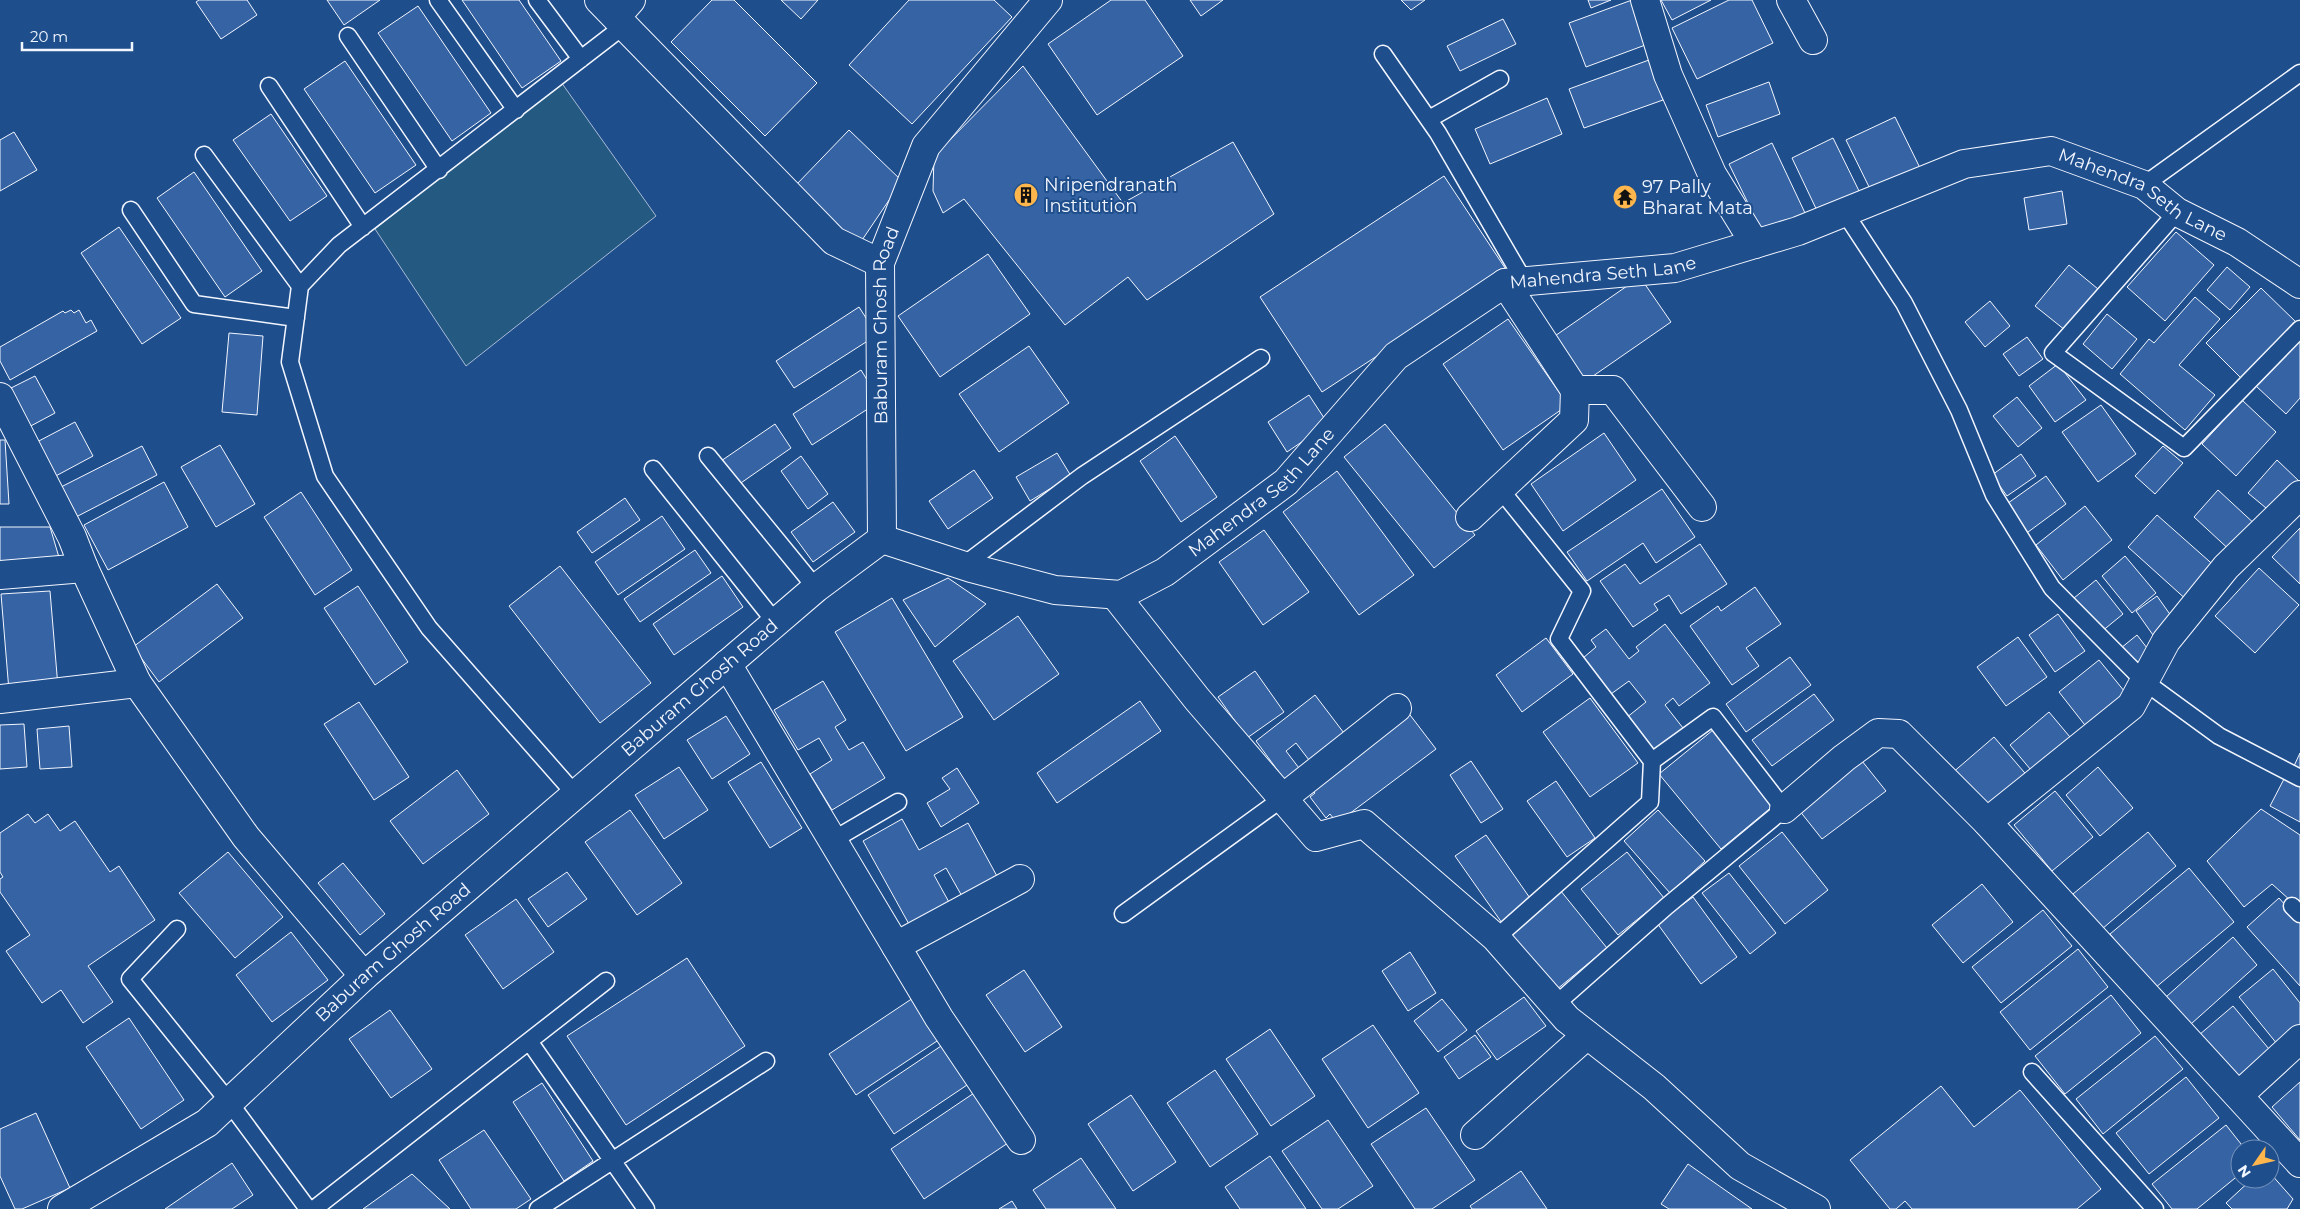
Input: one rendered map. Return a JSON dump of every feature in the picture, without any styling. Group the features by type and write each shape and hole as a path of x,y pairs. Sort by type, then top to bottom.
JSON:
{"street":[{"name":"Baburam Ghosh Road","path":"62,1209 207,1123 364,976 816,588 882,539 880,263 926,146 1048,0"},
{"path":"1645,0 1668,75 1712,174 1755,244"},
{"path":"1791,0 1813,40"},
{"path":"618,11 834,241 880,263"},
{"name":"Mahendra Seth Lane","path":"882,539 964,565 1055,590 1121,595 1165,572 1286,482 1396,356 1514,282 1674,268 1755,244 1845,213 1964,164 2051,151 2144,185 2177,212 2237,242 2300,284"},
{"path":"1470,517 1574,420 1575,390 1514,282"},
{"path":"1575,390 1613,390 1702,507"},
{"path":"0,397 72,536 84,568 137,683 246,837 364,976"},
{"path":"1987,822 2131,706 2166,641 2226,567 2300,495"},
{"path":"0,575 84,568"},
{"path":"1115,595 1197,699 1316,837 1364,824 1496,938 1567,1019 1654,1087 1740,1166 1816,1209"},
{"path":"727,664 939,1018 1021,1140"},
{"path":"0,699 137,683"},
{"path":"1283,798 1397,708"},
{"path":"1784,809 1844,758 1878,733 1899,734 1987,822 2300,1163"},
{"path":"896,946 1020,879"},
{"path":"1475,1135 1587,1035"},
{"path":"2239,1095 2300,1039"}],"lane":[{"path":"438,0 516,110"},
{"path":"537,0 582,59"},
{"path":"575,794 429,628 325,476 290,362 300,286 340,245 582,59 618,11"},
{"path":"348,36 439,170"},
{"path":"1383,54 1429,119 1514,282"},
{"path":"2144,185 2300,73"},
{"path":"1429,119 1500,79"},
{"path":"269,86 363,227"},
{"path":"204,155 300,286"},
{"path":"131,210 194,304 296,318"},
{"path":"2177,212 2053,353 2184,448 2300,329"},
{"path":"1845,213 1904,303 1959,410 1994,495 2052,588 2145,682 2219,736 2300,778"},
{"path":"964,565 1082,476 1261,358"},
{"path":"708,456 816,588"},
{"path":"653,469 776,623"},
{"path":"1496,938 1650,802 1652,761 1560,639 1582,591 1500,489"},
{"path":"1555,1005 1667,906 1784,809 1713,718 1652,761"},
{"path":"1123,914 1283,798"},
{"path":"834,840 898,802"},
{"path":"177,929 130,979 229,1102 308,1209"},
{"path":"314,1209 606,981"},
{"path":"529,1042 646,1209"},
{"path":"538,1209 766,1061"},
{"path":"2032,1072 2155,1209"}],"shaded area":[{"path":"561,82 656,216 466,366 375,229"}],"building":[{"path":"199,0 247,0 257,15 221,39 196,2"},
{"path":"327,0 380,0 344,25"},
{"path":"462,0 519,0 561,61 522,88"},
{"path":"712,0 734,0 817,83 765,136 671,42"},
{"path":"781,0 818,0 801,19"},
{"path":"909,0 994,0 1012,17 912,124 849,65"},
{"path":"1111,0 1145,0 1183,56 1097,115 1048,44"},
{"path":"1190,0 1223,0 1201,16"},
{"path":"1401,0 1425,0 1411,10"},
{"path":"1588,0 1611,0 1591,8"},
{"path":"1632,0 1648,44 1586,67 1569,23"},
{"path":"1661,0 1711,0 1672,20"},
{"path":"1729,0 1752,0 1773,43 1697,79 1672,28"},
{"path":"418,6 491,113 452,141 378,33"},
{"path":"1503,19 1516,44 1460,71 1447,46"},
{"path":"1649,60 1663,100 1584,128 1569,89"},
{"path":"345,61 416,165 375,193 304,89"},
{"name":"Nripendranath Institution","path":"1023,66 1123,203 1233,142 1274,214 1147,300 1128,277 1065,325 964,199 943,213 933,191 934,156"},
{"path":"1769,82 1780,114 1718,137 1706,105"},
{"path":"1547,98 1562,134 1490,164 1475,129"},
{"path":"271,114 327,196 290,221 233,140"},
{"path":"1895,117 1922,172 1873,195 1846,140"},
{"path":"849,130 902,181 858,246 795,186"},
{"path":"14,132 37,170 0,191 0,140"},
{"path":"1833,138 1862,197 1820,217 1792,158"},
{"path":"1772,143 1805,213 1763,234 1729,164"},
{"path":"194,172 262,271 225,297 157,198"},
{"path":"1444,176 1507,271 1322,392 1260,297"},
{"path":"2062,191 2067,224 2029,230 2024,198"},
{"path":"119,227 181,318 142,344 81,253"},
{"path":"2176,232 2214,265 2165,321 2127,287"},
{"path":"988,254 1030,314 940,377 898,316"},
{"path":"2069,265 2098,289 2065,330 2035,306"},
{"path":"2227,267 2250,287 2230,310 2207,290"},
{"path":"1640,277 1671,322 1583,383 1552,338"},
{"path":"2261,288 2297,323 2242,379 2206,343"},
{"path":"2195,297 2220,319 2179,365 2215,395 2185,430 2120,374 2149,339 2154,343"},
{"path":"1990,301 2010,326 1985,347 1965,322"},
{"path":"859,307 877,335 794,388 776,361"},
{"path":"71,310 74,313 79,310 86,323 91,320 97,331 10,380 0,361 0,347 63,311 65,313"},
{"path":"2107,314 2137,339 2112,369 2083,344"},
{"path":"1508,319 1568,405 1503,450 1443,364"},
{"path":"229,333 263,336 257,415 222,412"},
{"path":"2027,337 2043,359 2019,376 2003,354"},
{"path":"2300,339 2300,398 2286,414 2256,386"},
{"path":"1029,346 1069,403 999,452 959,394"},
{"path":"2058,364 2086,400 2055,422 2029,386"},
{"path":"861,370 880,401 812,445 793,414"},
{"path":"35,376 55,413 27,428 7,390"},
{"path":"1309,395 1328,424 1287,452 1268,422"},
{"path":"2017,397 2042,428 2018,447 1993,416"},
{"path":"2242,400 2276,432 2236,476 2202,444"},
{"path":"2101,405 2136,454 2098,482 2062,432"},
{"path":"75,422 93,456 52,478 35,443"},
{"path":"775,424 791,448 738,485 721,461"},
{"path":"1385,424 1475,535 1434,568 1344,457"},
{"path":"1604,433 1636,480 1563,531 1531,484"},
{"path":"1175,436 1217,497 1181,522 1140,461"},
{"path":"0,440 5,440 9,504 0,504"},
{"path":"220,445 255,504 216,527 181,467"},
{"path":"142,446 157,475 76,517 61,487"},
{"path":"2163,446 2183,463 2155,494 2135,476"},
{"path":"1057,453 1071,476 1030,501 1016,477"},
{"path":"2021,454 2036,476 2007,496 1992,475"},
{"path":"801,456 828,494 808,509 781,471"},
{"path":"2277,460 2300,482 2272,513 2248,493"},
{"path":"974,470 993,498 948,529 929,501"},
{"path":"1337,471 1414,575 1359,615 1283,512"},
{"path":"2046,476 2066,504 2024,535 2004,506"},
{"path":"164,482 188,527 108,570 84,525"},
{"path":"1662,489 1695,537 1656,563 1643,543 1587,581 1567,552"},
{"path":"2218,490 2258,527 2234,554 2194,517"},
{"path":"301,492 352,570 315,595 264,517"},
{"path":"625,498 640,520 592,553 577,532"},
{"path":"833,502 855,532 813,562 791,532"},
{"path":"2085,506 2112,540 2063,580 2036,545"},
{"path":"2157,515 2218,569 2189,602 2128,547"},
{"path":"662,516 685,549 618,595 595,562"},
{"path":"0,527 50,527 61,564 0,572"},
{"path":"2300,528 2300,584 2272,557"},
{"path":"1264,530 1309,592 1263,625 1219,562"},
{"path":"1700,544 1727,584 1681,614 1669,595 1654,604 1658,610 1633,627 1600,581 1625,564 1640,584"},
{"path":"695,550 711,573 640,622 624,599"},
{"path":"2125,556 2156,593 2132,613 2102,576"},
{"path":"560,566 651,683 600,723 509,606"},
{"path":"2259,568 2299,605 2255,653 2215,616"},
{"path":"722,576 743,607 674,655 653,624"},
{"path":"948,578 986,604 935,647 903,600"},
{"path":"2096,580 2123,614 2101,632 2074,598"},
{"path":"217,584 243,618 159,682 133,647"},
{"path":"358,586 408,662 375,685 324,608"},
{"path":"1755,587 1781,624 1746,648 1759,666 1732,685 1690,626 1718,606 1721,611"},
{"path":"50,591 58,687 9,691 1,594"},
{"path":"2157,596 2174,620 2153,635 2136,611"},
{"path":"892,598 963,717 906,751 835,632"},
{"path":"2058,614 2085,651 2055,672 2029,635"},
{"path":"1018,616 1059,674 994,720 953,661"},
{"path":"1665,624 1710,683 1679,706 1673,698 1665,705 1683,728 1653,753 1626,718 1646,702 1629,681 1611,694 1583,658 1596,647 1591,640 1606,629 1629,659 1639,651 1636,647"},
{"path":"2137,635 2154,657 2138,670 2121,648"},
{"path":"2018,637 2047,677 2006,706 1977,667"},
{"path":"1546,638 1573,674 1522,712 1496,675"},
{"path":"1790,657 1811,685 1746,732 1726,704"},
{"path":"2099,660 2129,697 2088,729 2059,692"},
{"path":"1255,671 1284,712 1247,738 1218,697"},
{"path":"823,681 846,720 835,727 849,750 863,742 885,778 832,810 810,774 832,760 819,738 798,750 774,710"},
{"path":"1814,694 1834,720 1772,766 1752,740"},
{"path":"1315,695 1347,737 1312,764 1296,743 1286,751 1302,772 1287,783 1256,741"},
{"path":"1590,698 1638,763 1590,797 1543,732"},
{"path":"1140,701 1161,731 1057,803 1037,773"},
{"path":"359,702 409,777 374,800 324,724"},
{"path":"1407,711 1436,749 1337,823 1330,814 1326,818 1310,797 1315,793 1309,786"},
{"path":"2049,712 2075,743 2036,776 2010,745"},
{"path":"726,716 750,754 712,779 687,740"},
{"path":"24,724 27,767 0,769 0,725"},
{"path":"69,726 72,767 40,769 37,729"},
{"path":"1713,730 1774,805 1721,849 1659,774"},
{"path":"1994,737 2030,779 1987,816 1951,774"},
{"path":"2300,753 2300,769 2294,766"},
{"path":"1858,756 1886,791 1822,839 1795,805"},
{"path":"1471,761 1503,809 1481,823 1450,775"},
{"path":"761,762 802,828 770,848 728,782"},
{"path":"679,767 708,810 664,839 635,795"},
{"path":"2098,767 2133,808 2100,836 2066,795"},
{"path":"957,768 979,803 941,827 927,803 950,789 942,778"},
{"path":"457,770 489,814 423,864 390,821"},
{"path":"2284,779 2300,787 2300,822 2270,806"},
{"path":"1556,781 1595,838 1567,857 1527,801"},
{"path":"2055,791 2093,837 2052,871 2014,825"},
{"path":"2261,809 2300,835 2300,909 2272,884 2244,907 2207,861"},
{"path":"630,810 682,883 637,915 585,842"},
{"path":"1658,810 1705,861 1670,893 1624,841"},
{"path":"28,814 35,823 48,814 60,831 75,821 110,872 119,866 155,920 88,966 113,1002 83,1023 61,990 42,1003 6,951 30,935 0,892 0,879 3,877 0,872 0,833"},
{"path":"902,819 919,850 968,823 998,878 963,898 946,868 934,875 950,904 910,926 863,841"},
{"path":"1782,832 1828,890 1785,924 1739,866"},
{"path":"2148,832 2176,866 2102,929 2073,894"},
{"path":"1486,835 1532,901 1502,923 1455,856"},
{"path":"228,852 283,917 235,958 179,893"},
{"path":"1627,852 1664,898 1618,935 1581,889"},
{"path":"343,863 385,914 360,935 318,883"},
{"path":"2189,868 2234,922 2155,988 2110,934"},
{"path":"567,872 587,899 548,927 528,899"},
{"path":"1729,873 1776,933 1750,954 1702,893"},
{"path":"1982,884 2013,922 1963,963 1932,925"},
{"path":"1560,890 1607,948 1556,990 1508,932"},
{"path":"1693,897 1737,957 1701,984 1657,923"},
{"path":"2279,898 2300,922 2300,986 2247,927"},
{"path":"516,899 554,952 503,989 465,935"},
{"path":"2043,910 2072,946 2001,1003 1972,967"},
{"path":"291,932 328,980 272,1022 236,975"},
{"path":"2233,937 2257,965 2191,1024 2166,997"},
{"path":"2078,949 2108,987 2030,1050 2000,1012"},
{"path":"1410,952 1436,993 1408,1011 1382,971"},
{"path":"687,958 745,1046 626,1125 567,1036"},
{"path":"2273,969 2300,1003 2300,1036 2282,1050 2239,997"},
{"path":"1024,970 1062,1027 1025,1052 986,995"},
{"path":"2111,995 2141,1033 2065,1094 2035,1056"},
{"path":"916,996 943,1037 856,1095 829,1054"},
{"path":"1524,997 1546,1026 1497,1060 1476,1031"},
{"path":"1442,999 1467,1030 1438,1052 1414,1021"},
{"path":"2233,1006 2274,1055 2242,1084 2199,1035"},
{"path":"390,1010 432,1069 391,1098 349,1039"},
{"path":"129,1018 184,1100 141,1129 86,1047"},
{"path":"1373,1025 1419,1093 1368,1128 1322,1059"},
{"path":"1270,1029 1315,1096 1271,1126 1226,1059"},
{"path":"1475,1035 1491,1057 1459,1079 1444,1057"},
{"path":"2155,1036 2183,1069 2103,1134 2076,1099"},
{"path":"947,1042 973,1081 894,1134 868,1095"},
{"path":"1215,1070 1258,1134 1210,1167 1167,1103"},
{"path":"2186,1077 2219,1118 2149,1174 2116,1133"},
{"path":"2300,1082 2300,1140 2272,1107"},
{"path":"542,1083 593,1161 564,1181 513,1102"},
{"path":"1941,1086 1974,1127 2020,1090 2101,1189 2077,1209 1912,1209 1905,1201 1896,1209 1890,1209 1850,1160"},
{"path":"980,1089 1014,1139 924,1199 891,1149"},
{"path":"1131,1095 1176,1162 1133,1191 1088,1124"},
{"path":"1426,1108 1475,1180 1432,1209 1415,1209 1371,1144"},
{"path":"36,1113 70,1188 22,1209 15,1209 0,1176 0,1129"},
{"path":"1328,1120 1373,1186 1338,1209 1322,1209 1282,1151"},
{"path":"2226,1125 2237,1139 2230,1139 2230,1182 2197,1209 2172,1209 2152,1184"},
{"path":"484,1130 531,1199 516,1209 471,1209 439,1160"},
{"path":"1270,1156 1306,1209 1240,1209 1225,1187"},
{"path":"1081,1158 1116,1209 1046,1209 1033,1190"},
{"path":"232,1163 253,1195 232,1209 165,1209"},
{"path":"1688,1164 1752,1209 1669,1209 1661,1204"},
{"path":"1521,1171 1547,1209 1472,1209 1470,1206"},
{"path":"412,1174 450,1209 363,1209"},
{"path":"2280,1184 2293,1199 2287,1209 2232,1209 2226,1203 2241,1189 2280,1189"},
{"path":"1012,1201 1017,1209 999,1209"}],"place":[{"name":"Nripendranath Institution","path":"1026,195"},
{"name":"97 Pally Bharat Mata","path":"1625,197"}]}
